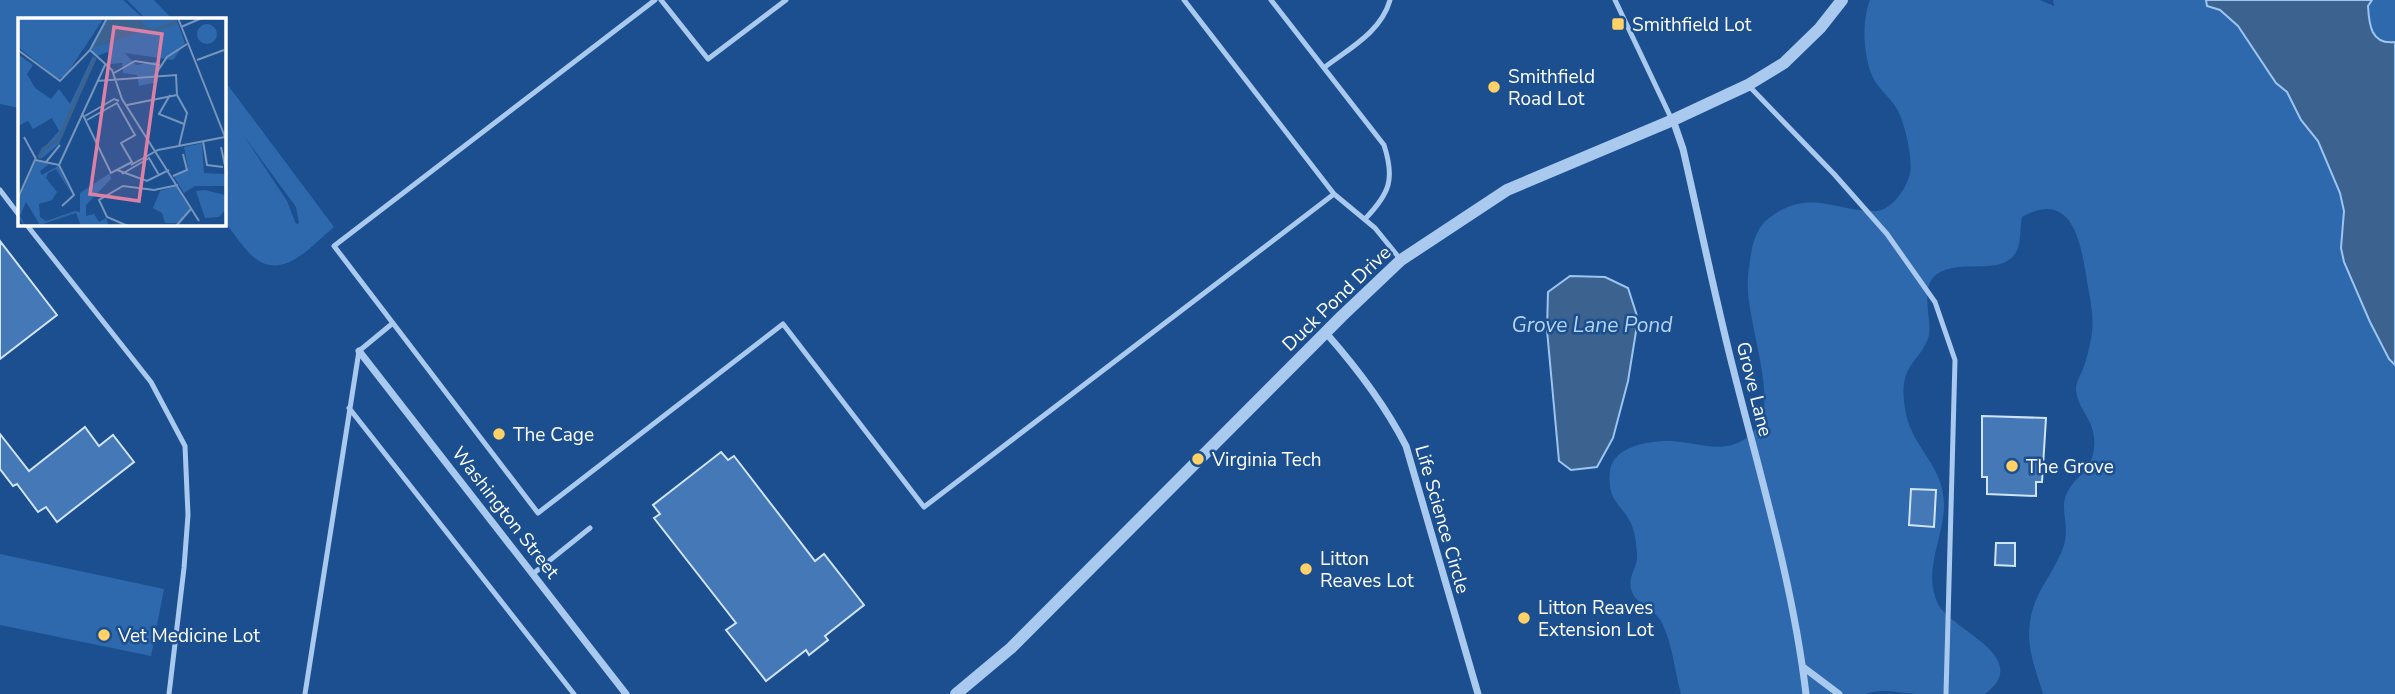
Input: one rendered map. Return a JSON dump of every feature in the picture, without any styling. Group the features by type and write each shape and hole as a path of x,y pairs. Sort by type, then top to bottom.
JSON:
{"street":[{"name":"Duck Pond Drive","path":"956,694 1011,648 1401,260 1507,190 1748,85 1784,63 1820,28 1842,0"},
{"name":"Grove Lane","path":"1672,120 1684,149 1733,369 1772,518 1803,667 1806,694"},
{"name":"Life Science Circle","path":"1326,333 1391,417 1406,446 1478,694"},
{"name":"Washington Street","path":"359,351 626,694"},
{"path":"1803,667 1839,694"}],"lane":[{"path":"655,0 334,246 538,513 783,324 923,507 1334,194"},
{"path":"661,0 708,59 786,0"},
{"path":"1184,0 1334,194 1376,228 1401,260"},
{"path":"1271,0 1384,145 1390,180 1385,196 1365,219"},
{"path":"1325,67 1375,29 1386,13 1390,0"},
{"path":"1615,0 1672,120"},
{"path":"1748,85 1834,174 1887,234 1935,302 1955,360 1946,694"},
{"path":"0,190 18,214"},
{"path":"28,226 151,382 185,446 188,514 169,694"},
{"path":"305,694 359,351 393,323"},
{"path":"349,408 573,694"},
{"path":"534,573 590,528"}],"shaded area":[{"path":"0,0 123,0 143,18 18,18 18,108 0,104"},
{"path":"127,0 154,0 171,18 145,18"},
{"path":"1870,0 2040,0 2054,6 2053,0 2395,0 2395,694 2043,694 2031,650 2029,632 2032,611 2064,545 2065,499 2091,460 2094,443 2091,425 2077,397 2076,389 2087,356 2092,327 2085,266 2071,224 2063,215 2053,210 2039,210 2022,217 2018,248 2004,263 1947,269 1932,280 1927,295 1928,340 1907,372 1904,384 1904,402 1910,427 1943,491 1943,517 1933,567 1934,592 1938,604 1946,614 1995,656 2000,668 1998,681 1985,694 1884,691 1865,694 1681,694 1666,631 1659,618 1637,599 1631,589 1637,559 1635,538 1631,523 1611,492 1611,468 1621,453 1641,444 1670,441 1722,447 1742,441 1751,434 1760,424 1764,408 1763,376 1748,286 1752,249 1759,229 1769,218 1797,204 1810,202 1862,210 1882,210 1898,197 1906,185 1910,173 1910,159 1901,117 1873,78 1866,55 1865,27"},
{"path":"226,83 334,227 288,263 267,264 256,259 226,224","holes":["244,136 296,207 299,223 296,224 287,201"]},
{"path":"0,554 164,589 151,656 0,625"}],"water":[{"path":"2206,0 2372,0 2368,6 2373,32 2381,40 2395,42 2395,365 2389,359 2370,322 2344,262 2341,248 2344,211 2340,193 2318,141 2301,120 2287,92 2276,83 2238,26 2220,10 2207,6"},
{"name":"Grove Lane Pond","path":"1570,276 1605,277 1628,288 1638,319 1628,381 1613,438 1597,467 1571,470 1559,461 1547,330 1548,292"}],"building":[{"path":"0,241 57,315 0,359"},
{"name":"The Grove","path":"1982,416 2046,418 2042,482 2036,482 2036,496 1987,494 1987,477 1982,477"},
{"path":"85,427 99,446 113,435 134,462 57,522 46,507 38,512 17,484 13,486 0,469 0,434 29,471"},
{"path":"721,452 728,460 734,456 815,561 824,554 864,605 825,636 828,640 809,655 806,650 766,681 726,630 736,623 654,518 660,514 653,505"},
{"path":"1911,489 1936,490 1934,527 1909,525"},
{"path":"1996,543 2015,543 2015,566 1995,565"}],"place":[{"name":"Smithfield Lot","path":"1618,24"},
{"name":"Smithfield Road Lot","path":"1494,87"},
{"name":"The Cage","path":"499,434"},
{"name":"Virginia Tech","path":"1198,459"},
{"name":"The Grove","path":"2012,466"},
{"name":"Litton Reaves Lot","path":"1306,569"},
{"name":"Litton Reaves Extension Lot","path":"1524,618"},
{"name":"Vet Medicine Lot","path":"104,635"}]}
